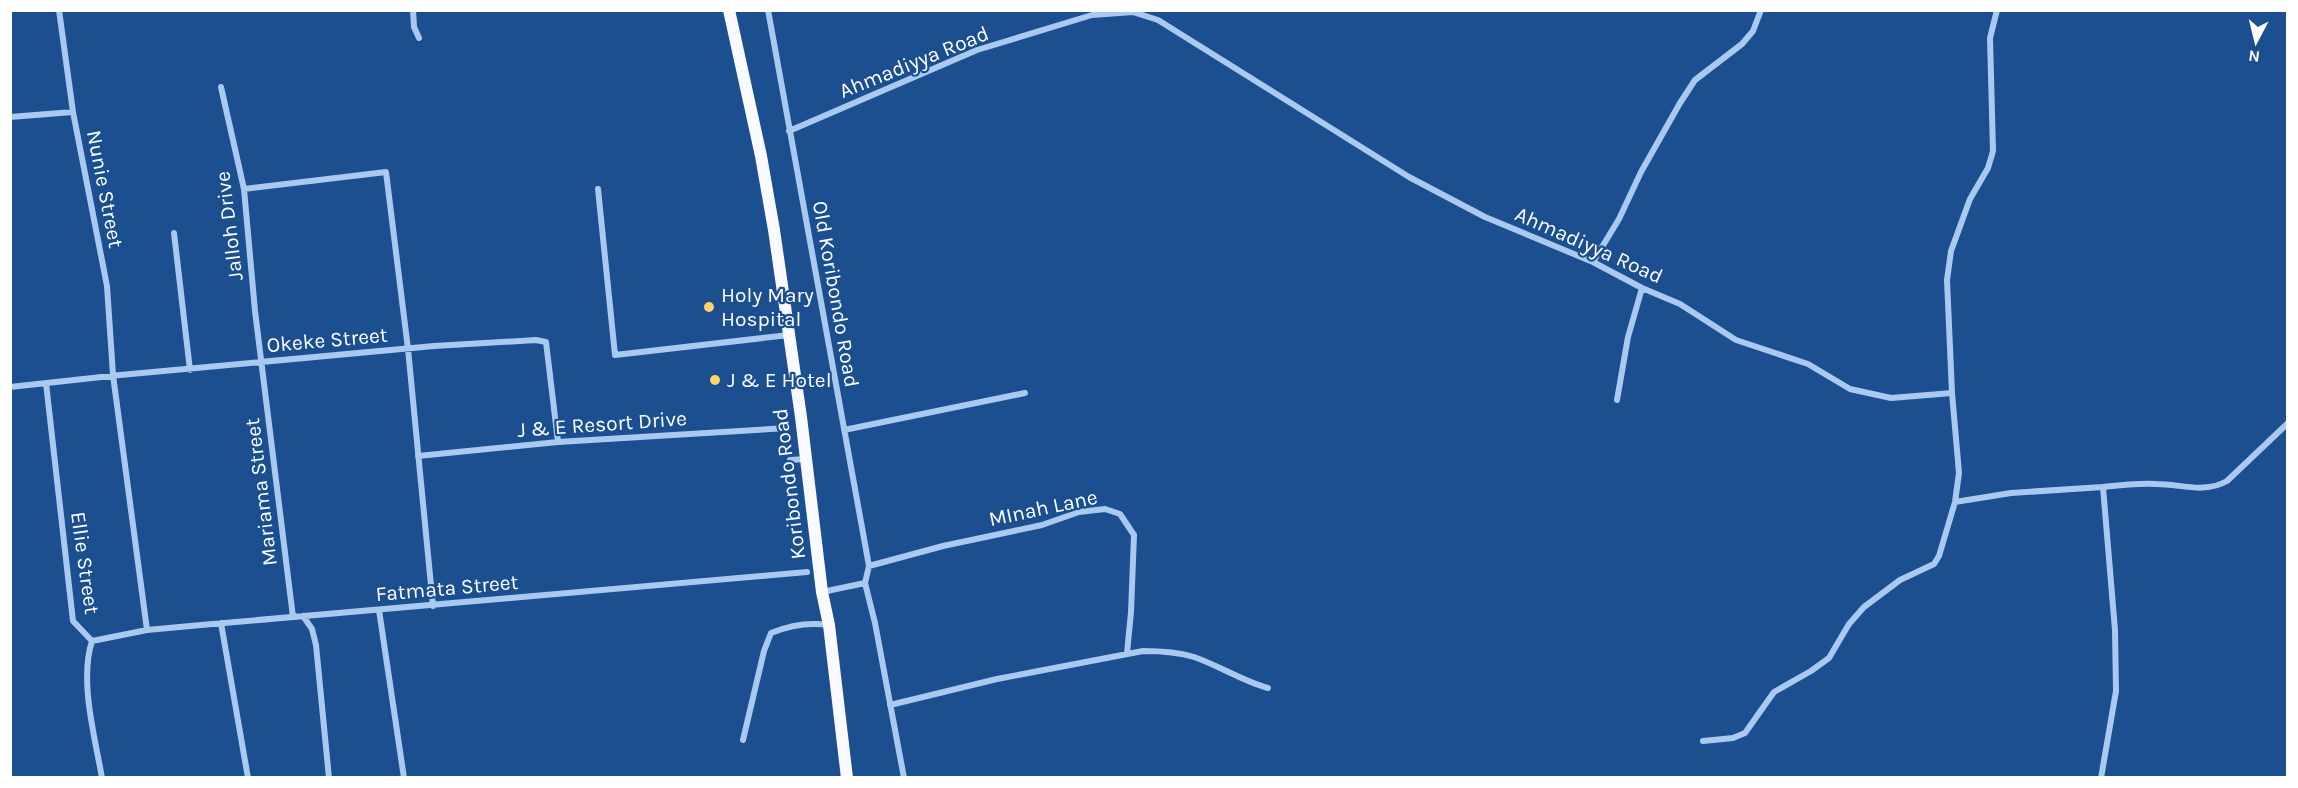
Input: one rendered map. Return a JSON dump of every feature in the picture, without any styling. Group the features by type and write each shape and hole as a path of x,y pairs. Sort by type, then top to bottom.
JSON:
{"highway":[{"name":"Koribondo Road","path":"729,10 761,156 790,335 822,591 830,625 847,777"}],"street":[{"name":"Nunie Street","path":"59,10 73,112 107,286 113,375 147,630"},
{"path":"413,10 414,27 419,38"},
{"name":"Old Koribondo Road","path":"768,10 868,566 865,584 875,623 904,777"},
{"path":"1593,262 1619,219 1655,146 1690,88 1695,81 1742,44 1753,32 1761,10"},
{"path":"1703,741 1733,738 1745,733 1774,692 1829,658 1849,624 1864,607 1900,580 1934,564 1939,556 1955,502 1959,473 1952,393 1947,279 1955,239 1970,199 1988,168 1993,151 1990,38 1997,10"},
{"name":"Ahmadiyya Road","path":"789,131 977,50 1092,15 1133,12 1158,20 1409,177 1485,217 1593,262 1642,288 1680,304 1736,340 1808,364 1850,389 1891,398 1952,393"},
{"name":"Jalloh Drive","path":"220,87 244,189 262,362"},
{"path":"10,117 73,112"},
{"path":"244,189 386,172 408,349 433,606"},
{"path":"598,189 615,355 790,335"},
{"path":"174,233 190,370"},
{"path":"1617,400 1628,337 1642,288"},
{"name":"Okeke Street","path":"10,387 113,375 408,349 519,340 546,342 558,442"},
{"name":"Mariama Street","path":"262,362 293,617"},
{"name":"Ellie Street","path":"46,383 73,621 92,641 87,670 90,706 102,777"},
{"path":"844,430 1025,393"},
{"path":"1955,502 2021,492 2158,483 2206,489 2216,487 2227,481 2288,423"},
{"name":"J & E Resort Drive","path":"418,456 558,442 788,428"},
{"path":"790,460 806,459"},
{"path":"2101,777 2116,691 2115,630 2103,487"},
{"name":"MInah Lane","path":"868,566 943,546 1042,525 1079,512 1106,509 1113,511 1120,514 1134,536 1127,653"},
{"name":"Fatmata Street","path":"92,641 147,630 807,572"},
{"path":"822,591 865,584"},
{"path":"379,610 404,777"},
{"path":"303,616 312,629 316,645 329,777"},
{"path":"220,623 248,777"},
{"path":"743,740 764,651 771,633 786,626 815,623 830,625"},
{"path":"890,705 1127,653 1163,651 1193,657 1251,683 1268,688"}],"place":[{"name":"Holy Mary Hospital","path":"709,307"},
{"name":"J & E Hotel","path":"715,380"}]}
